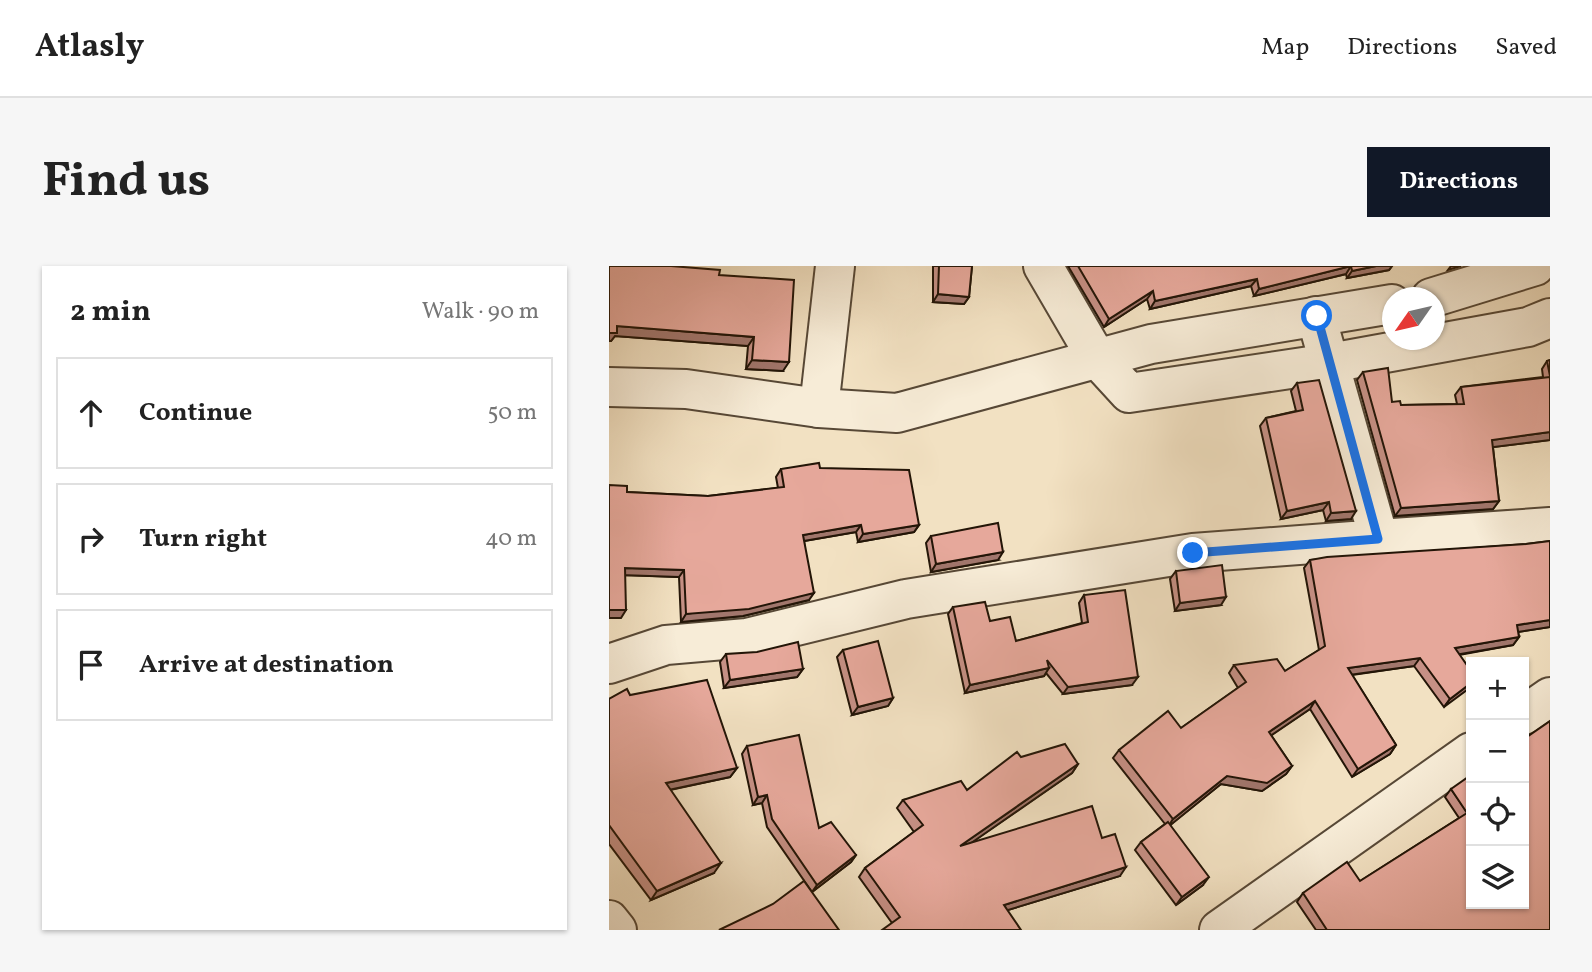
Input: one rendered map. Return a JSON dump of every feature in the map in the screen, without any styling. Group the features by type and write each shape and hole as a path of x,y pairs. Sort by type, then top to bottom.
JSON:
{"street":[{"path":"819,408 835,266"},
{"path":"1043,266 1096,357 1129,393 1330,363 1528,327 1550,318"},
{"path":"1435,286 1535,266"},
{"path":"609,387 686,389 819,408 897,413 1151,344 1382,306"},
{"path":"1317,316 1378,539"},
{"path":"609,664 666,645 747,638 906,599 1165,557 1550,527"},
{"path":"1529,712 1550,697"},
{"path":"1219,930 1466,756"},
{"path":"609,919 617,930"}],"building":[{"path":"609,266 671,266 720,270 719,275 794,280 789,362 752,360 754,337 617,326 617,333 609,333"},
{"path":"939,266 972,266 969,297 938,294"},
{"path":"1078,266 1351,266 1259,289 1257,279 1155,301 1153,291 1109,319"},
{"path":"1351,266 1376,266 1352,271"},
{"path":"1388,368 1392,402 1400,401 1401,405 1464,404 1461,387 1550,377 1550,432 1492,440 1499,501 1401,508 1363,372"},
{"path":"1319,380 1356,511 1331,513 1329,502 1287,511 1266,418 1303,410 1297,383"},
{"path":"819,463 820,468 909,470 919,525 863,534 861,525 803,535 814,593 749,609 686,614 684,570 625,568 626,610 609,610 609,485 627,486 627,492 708,496 784,487 781,469"},
{"path":"998,523 1003,552 936,564 931,536"},
{"path":"1550,541 1550,620 1517,625 1519,637 1455,648 1466,664 1466,687 1450,699 1420,658 1348,668 1396,745 1358,769 1315,701 1269,732 1292,766 1267,783 1227,776 1173,819 1119,750 1168,711 1181,728 1246,682 1234,665 1277,659 1285,671 1325,646 1310,560"},
{"path":"1222,565 1226,597 1180,603 1176,571"},
{"path":"1125,590 1138,677 1068,687 1047,660 1049,668 970,685 953,607 985,602 990,621 1010,617 1016,641 1088,622 1084,595"},
{"path":"878,641 893,698 858,707 843,650"},
{"path":"798,642 803,669 730,680 726,654 757,652"},
{"path":"707,680 737,768 666,783 721,863 657,891 609,825 609,699 627,689 630,695"},
{"path":"1550,721 1550,930 1327,930 1303,893 1347,862 1360,881 1466,814 1466,909 1529,909 1529,736"},
{"path":"799,735 819,828 831,822 856,855 817,885 772,819 767,795 758,797 747,746"},
{"path":"1065,744 1078,764 960,846 1092,806 1102,838 1115,834 1126,867 1004,905 1021,930 882,930 900,917 865,868 923,825 903,800 961,781 967,790 1017,752 1021,757"},
{"path":"1466,778 1466,812 1451,789"},
{"path":"1168,822 1209,877 1182,897 1141,842"},
{"path":"804,881 839,930 719,930 773,904"}],"route":[{"path":"1193,553 1378,539 1317,316"}]}
